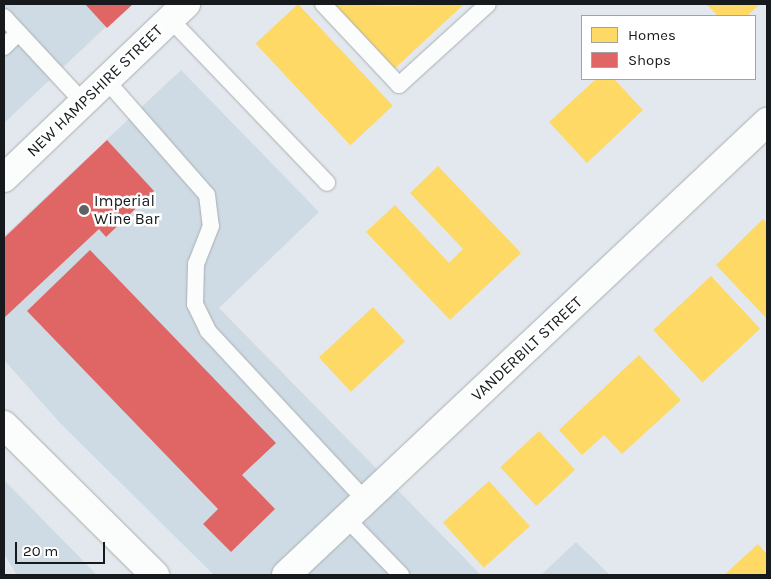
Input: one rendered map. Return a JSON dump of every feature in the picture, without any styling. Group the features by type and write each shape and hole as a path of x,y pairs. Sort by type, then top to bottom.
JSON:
{"street":[{"name":"NEW HAMPSHIRE STREET","path":"4,178 178,12"},
{"name":"VANDERBILT STREET","path":"286,575 767,122"},
{"path":"4,425 155,575"}],"lane":[{"path":"323,4 399,84 488,4"},
{"path":"178,12 327,183"},
{"path":"4,17 83,102"},
{"path":"4,47 18,33"},
{"path":"106,80 206,195 211,226 196,264 195,304 208,330 356,509 401,575"}],"shaded area":[{"path":"4,4 130,4 4,123"},
{"path":"181,70 319,212 219,308 481,575 214,575 61,424 4,360 4,236"},
{"path":"4,480 97,575 17,575 4,554"},
{"path":"576,542 610,575 541,575"}],"building: Homes":[{"path":"298,4 393,106 350,145 256,44"},
{"path":"327,4 394,6 464,4 391,72"},
{"path":"706,4 760,4 748,15 717,15"},
{"path":"595,80 615,80 643,110 587,163 549,122"},
{"path":"438,166 521,253 450,320 366,232 395,205 449,263 463,249 410,193"},
{"path":"763,219 767,223 767,319 716,265"},
{"path":"711,276 760,329 702,383 653,330"},
{"path":"373,307 405,341 351,392 319,357"},
{"path":"639,355 681,400 622,454 604,435 582,455 559,430"},
{"path":"539,431 575,470 536,506 500,467"},
{"path":"489,481 530,526 484,568 443,522"},
{"path":"758,544 767,554 767,575 724,575"}],"building: Shops":[{"path":"85,4 133,4 107,28"},
{"name":"Imperial Wine Bar","path":"107,140 154,191 106,237 99,229 4,318 4,238"},
{"path":"90,250 276,443 242,475 275,509 231,552 203,524 218,509 27,311"}],"place":[{"name":"Imperial Wine Bar","path":"84,210"}]}
